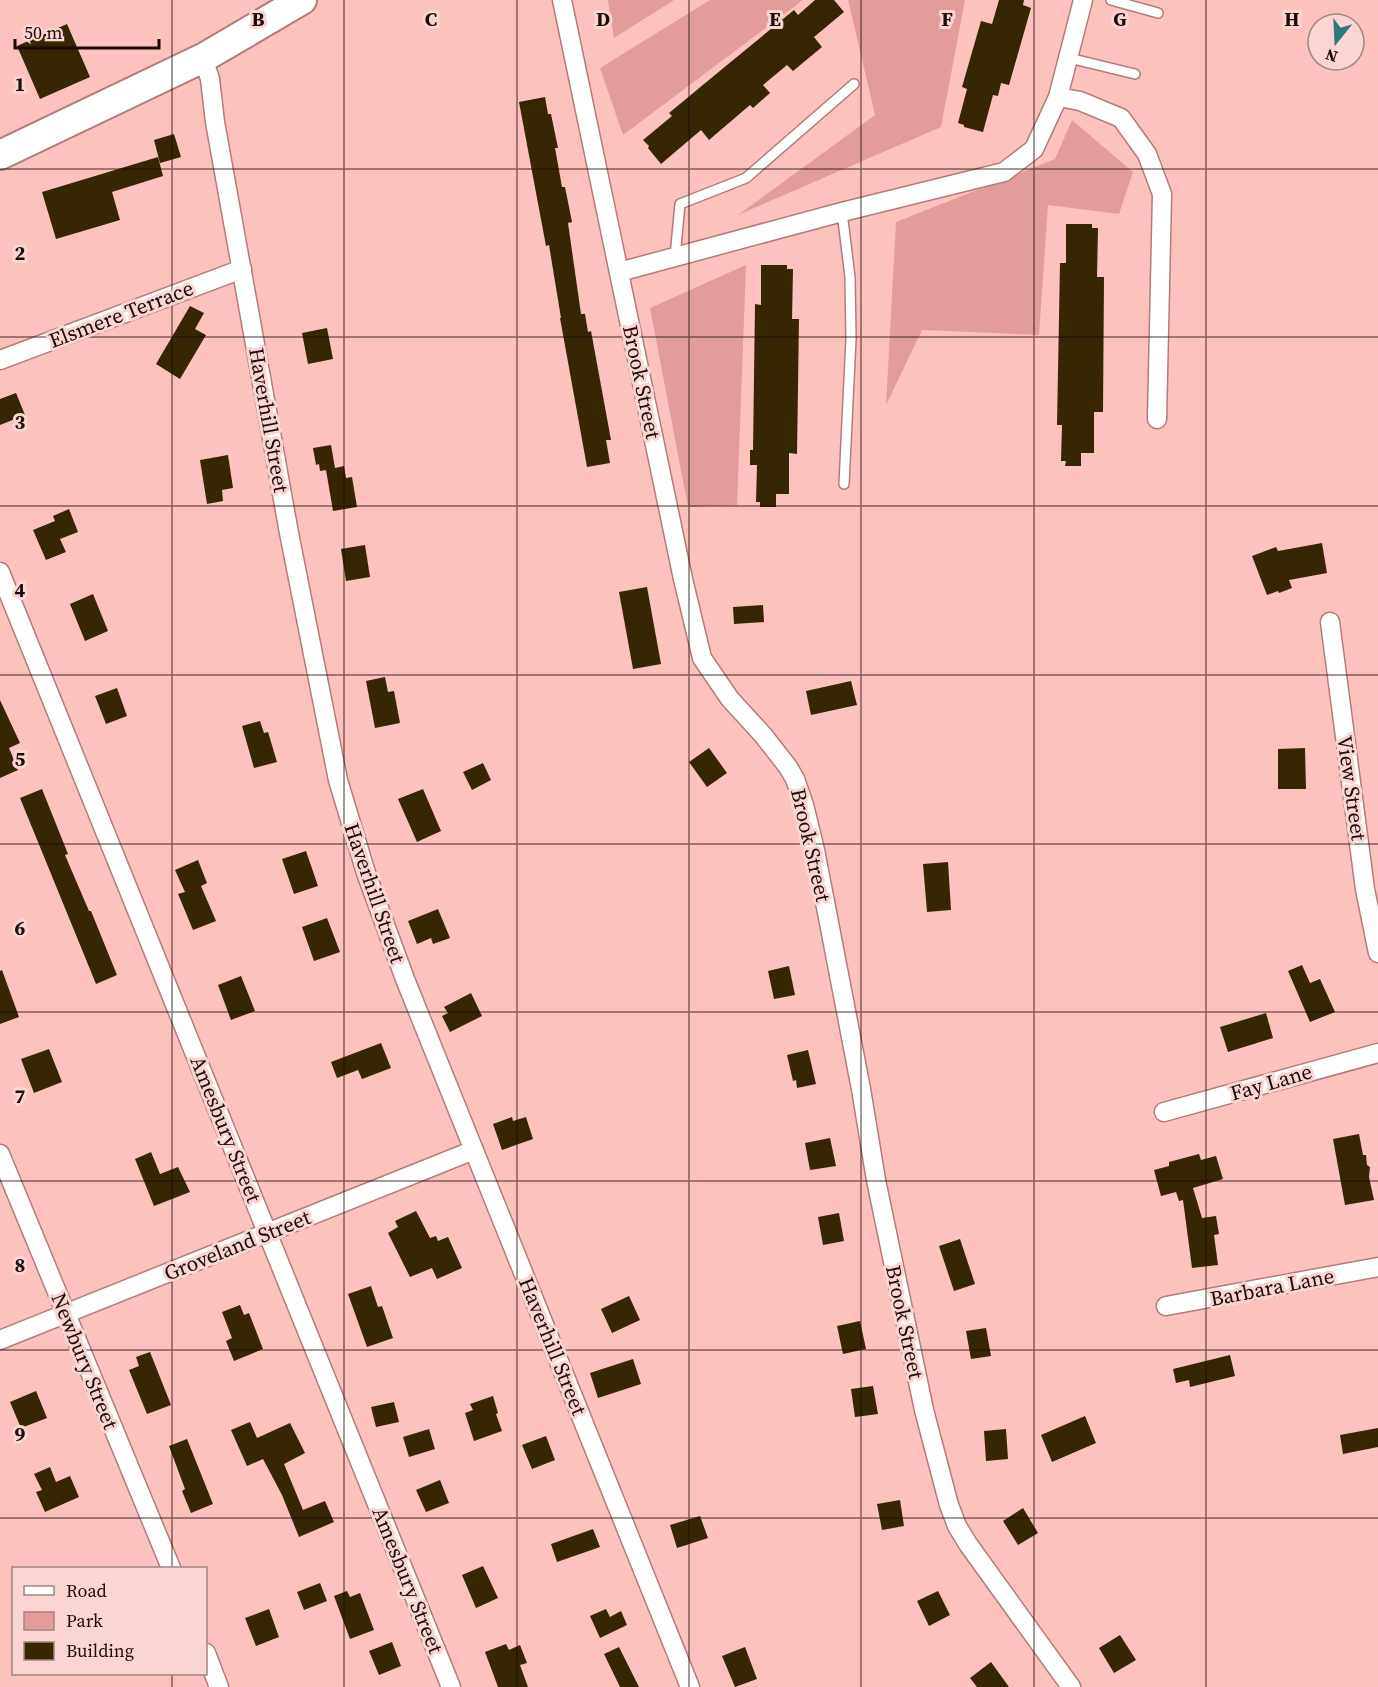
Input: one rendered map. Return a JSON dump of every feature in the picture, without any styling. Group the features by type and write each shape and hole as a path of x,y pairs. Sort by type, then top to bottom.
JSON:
{"main road":[{"path":"0,155 203,58 302,0"}],"street":[{"name":"Brook Street","path":"562,0 683,579 702,658 730,699 788,767 795,779 810,827 896,1280 924,1410 949,1505 957,1526 968,1544 1071,1687"},
{"path":"619,273 842,212 1004,172 1034,149 1058,97 1083,0"},
{"name":"Haverhill Street","path":"203,58 210,79 215,122 289,533 338,780 366,873 405,978 690,1687"},
{"path":"1058,97 1080,101 1120,118 1147,154 1162,194 1157,419"},
{"name":"Elsmere Terrace","path":"0,360 242,269"},
{"name":"Amesbury Street","path":"0,572 451,1687"},
{"name":"View Street","path":"1330,622 1372,889 1378,953"},
{"name":"Fay Lane","path":"1164,1112 1378,1053"},
{"name":"Groveland Street","path":"0,1340 474,1150"},
{"name":"Newbury Street","path":"0,1154 170,1567"},
{"name":"Barbara Lane","path":"1166,1306 1378,1267"},
{"path":"207,1656 219,1687"}],"lane":[{"path":"1111,0 1158,13"},
{"path":"1069,57 1135,74"},
{"path":"675,257 680,204 746,178 854,84"},
{"path":"842,212 850,278 851,339 844,484"}],"green space":[{"path":"608,0 674,0 614,38"},
{"path":"710,0 803,0 623,135 600,68"},
{"path":"848,0 965,0 941,127 738,215 875,115"},
{"path":"1072,120 1133,172 1119,214 1048,205 1039,335 922,330 886,405 896,222 1055,159"},
{"path":"746,265 737,505 688,507 650,308"}],"building":[{"path":"815,0 834,0 844,12 814,37 822,47 793,71 787,65 763,85 770,93 753,108 750,105 709,140 701,130 661,164 643,140 672,116 669,113 794,10 798,15"},
{"path":"999,0 1024,0 1023,5 1031,8 1009,85 1001,83 998,96 993,95 983,132 958,123 967,89 962,87 981,21 992,24"},
{"path":"67,24 90,77 40,99 17,46"},
{"path":"545,97 558,148 555,148 562,187 565,187 572,222 568,223 581,314 585,314 588,332 591,331 611,440 606,440 610,463 587,467 549,245 546,246 519,102"},
{"path":"174,134 181,157 160,163 154,140"},
{"path":"158,157 163,176 112,192 120,220 56,239 42,192"},
{"path":"1066,224 1092,224 1092,228 1098,228 1097,277 1104,277 1103,412 1094,412 1094,453 1081,453 1081,466 1065,466 1066,461 1061,461 1062,425 1057,425 1060,263 1066,263"},
{"path":"761,265 787,265 787,269 793,269 792,319 799,319 797,454 789,453 789,494 776,494 776,507 760,507 760,502 756,502 757,465 750,465 750,450 753,450 755,304 761,305"},
{"path":"190,306 204,313 195,329 206,335 180,379 156,364"},
{"path":"327,328 333,359 308,364 302,333"},
{"path":"16,393 25,415 0,425 0,399"},
{"path":"331,445 335,468 344,466 346,478 352,477 357,507 333,511 326,470 320,471 319,464 316,465 313,448"},
{"path":"228,455 233,488 222,490 223,501 207,504 200,460"},
{"path":"69,509 78,532 60,539 66,552 46,560 33,530 55,521 53,516"},
{"path":"1322,543 1327,573 1289,580 1292,588 1267,595 1252,556 1276,547 1278,551"},
{"path":"365,545 370,577 346,581 341,549"},
{"path":"647,587 661,664 633,669 619,592"},
{"path":"93,594 108,631 85,641 70,604"},
{"path":"763,605 764,622 734,624 733,607"},
{"path":"385,677 388,692 394,691 400,723 375,728 366,681"},
{"path":"851,681 857,705 811,715 806,691"},
{"path":"117,688 127,716 106,724 95,696"},
{"path":"0,700 20,743 9,748 18,770 0,778"},
{"path":"260,721 264,733 268,732 277,762 254,768 242,726"},
{"path":"709,748 727,773 707,787 689,762"},
{"path":"1305,748 1306,789 1278,789 1278,749"},
{"path":"483,763 491,780 472,790 463,772"},
{"path":"42,789 68,854 65,855 117,975 96,984 20,798"},
{"path":"423,789 441,831 417,842 398,799"},
{"path":"306,851 318,886 294,894 282,859"},
{"path":"198,860 207,883 201,886 216,921 193,930 178,894 185,892 175,870"},
{"path":"948,862 951,910 927,912 923,864"},
{"path":"438,909 450,938 433,944 431,938 417,944 408,921"},
{"path":"327,918 340,952 314,961 302,927"},
{"path":"1302,965 1310,983 1320,979 1335,1012 1310,1022 1288,971"},
{"path":"789,966 795,995 774,999 768,971"},
{"path":"2,970 19,1017 0,1024 0,971"},
{"path":"241,976 255,1011 231,1020 218,985"},
{"path":"471,993 482,1016 450,1032 442,1016 448,1013 444,1007"},
{"path":"1266,1013 1273,1038 1228,1052 1220,1027"},
{"path":"381,1043 391,1068 362,1079 358,1070 337,1078 331,1062"},
{"path":"49,1049 62,1082 34,1093 21,1059"},
{"path":"808,1050 816,1084 797,1088 787,1055"},
{"path":"512,1117 513,1121 526,1117 533,1139 502,1150 493,1124"},
{"path":"1359,1134 1363,1155 1366,1155 1367,1165 1370,1167 1369,1177 1374,1200 1345,1205 1333,1139"},
{"path":"830,1138 836,1166 810,1170 805,1143"},
{"path":"151,1152 160,1174 178,1167 190,1192 154,1206 135,1159"},
{"path":"1199,1154 1201,1160 1216,1156 1223,1179 1193,1188 1202,1218 1216,1216 1219,1234 1214,1235 1218,1265 1192,1268 1183,1200 1179,1201 1176,1192 1161,1196 1154,1170 1169,1166 1169,1162"},
{"path":"416,1211 430,1238 436,1236 438,1241 448,1237 462,1268 437,1279 432,1268 410,1277 388,1233 398,1227 395,1221"},
{"path":"839,1213 844,1241 823,1245 818,1217"},
{"path":"960,1239 975,1284 954,1291 939,1246"},
{"path":"371,1286 378,1307 382,1306 393,1338 367,1347 348,1294"},
{"path":"629,1296 640,1320 612,1333 601,1309"},
{"path":"240,1305 244,1315 249,1313 263,1349 234,1361 226,1341 232,1338 222,1312"},
{"path":"860,1321 866,1349 843,1354 837,1326"},
{"path":"986,1328 991,1356 971,1359 966,1331"},
{"path":"150,1352 171,1405 147,1414 129,1370 139,1366 136,1357"},
{"path":"1230,1355 1235,1376 1190,1387 1189,1380 1176,1383 1173,1369"},
{"path":"633,1359 641,1384 598,1398 590,1373"},
{"path":"873,1386 878,1414 855,1417 851,1389"},
{"path":"36,1391 47,1418 21,1428 10,1402"},
{"path":"493,1396 502,1431 474,1441 465,1413 473,1410 470,1404"},
{"path":"394,1402 399,1422 376,1427 371,1407"},
{"path":"1085,1416 1096,1443 1052,1462 1041,1435"},
{"path":"250,1422 257,1438 290,1423 305,1453 284,1464 303,1510 325,1501 334,1522 299,1537 282,1495 263,1459 247,1466 231,1430"},
{"path":"1378,1428 1378,1447 1343,1454 1340,1435"},
{"path":"429,1429 435,1449 409,1457 403,1437"},
{"path":"1006,1429 1008,1459 986,1461 984,1431"},
{"path":"546,1436 555,1460 532,1469 522,1445"},
{"path":"187,1439 213,1504 191,1513 169,1446"},
{"path":"50,1467 56,1482 70,1476 79,1497 45,1512 36,1492 42,1490 34,1474"},
{"path":"440,1480 449,1503 426,1512 416,1490"},
{"path":"900,1500 904,1526 882,1530 877,1504"},
{"path":"1023,1508 1038,1533 1018,1545 1003,1521"},
{"path":"700,1516 708,1538 677,1548 670,1525"},
{"path":"593,1529 600,1547 557,1562 551,1544"},
{"path":"483,1566 498,1598 476,1608 462,1575"},
{"path":"320,1583 327,1601 304,1610 297,1592"},
{"path":"347,1591 350,1597 360,1593 374,1630 350,1639 334,1596"},
{"path":"938,1591 950,1615 929,1626 917,1601"},
{"path":"269,1609 279,1637 256,1646 245,1618"},
{"path":"606,1609 610,1617 621,1611 627,1625 600,1638 590,1616"},
{"path":"1120,1635 1136,1660 1114,1673 1099,1648"},
{"path":"392,1642 401,1666 379,1675 369,1651"},
{"path":"506,1644 509,1650 520,1645 527,1663 520,1665 528,1687 498,1687 485,1652"},
{"path":"619,1647 639,1687 620,1687 604,1654"},
{"path":"745,1647 757,1679 735,1687 722,1656"},
{"path":"991,1662 1009,1687 977,1687 970,1678"}]}
